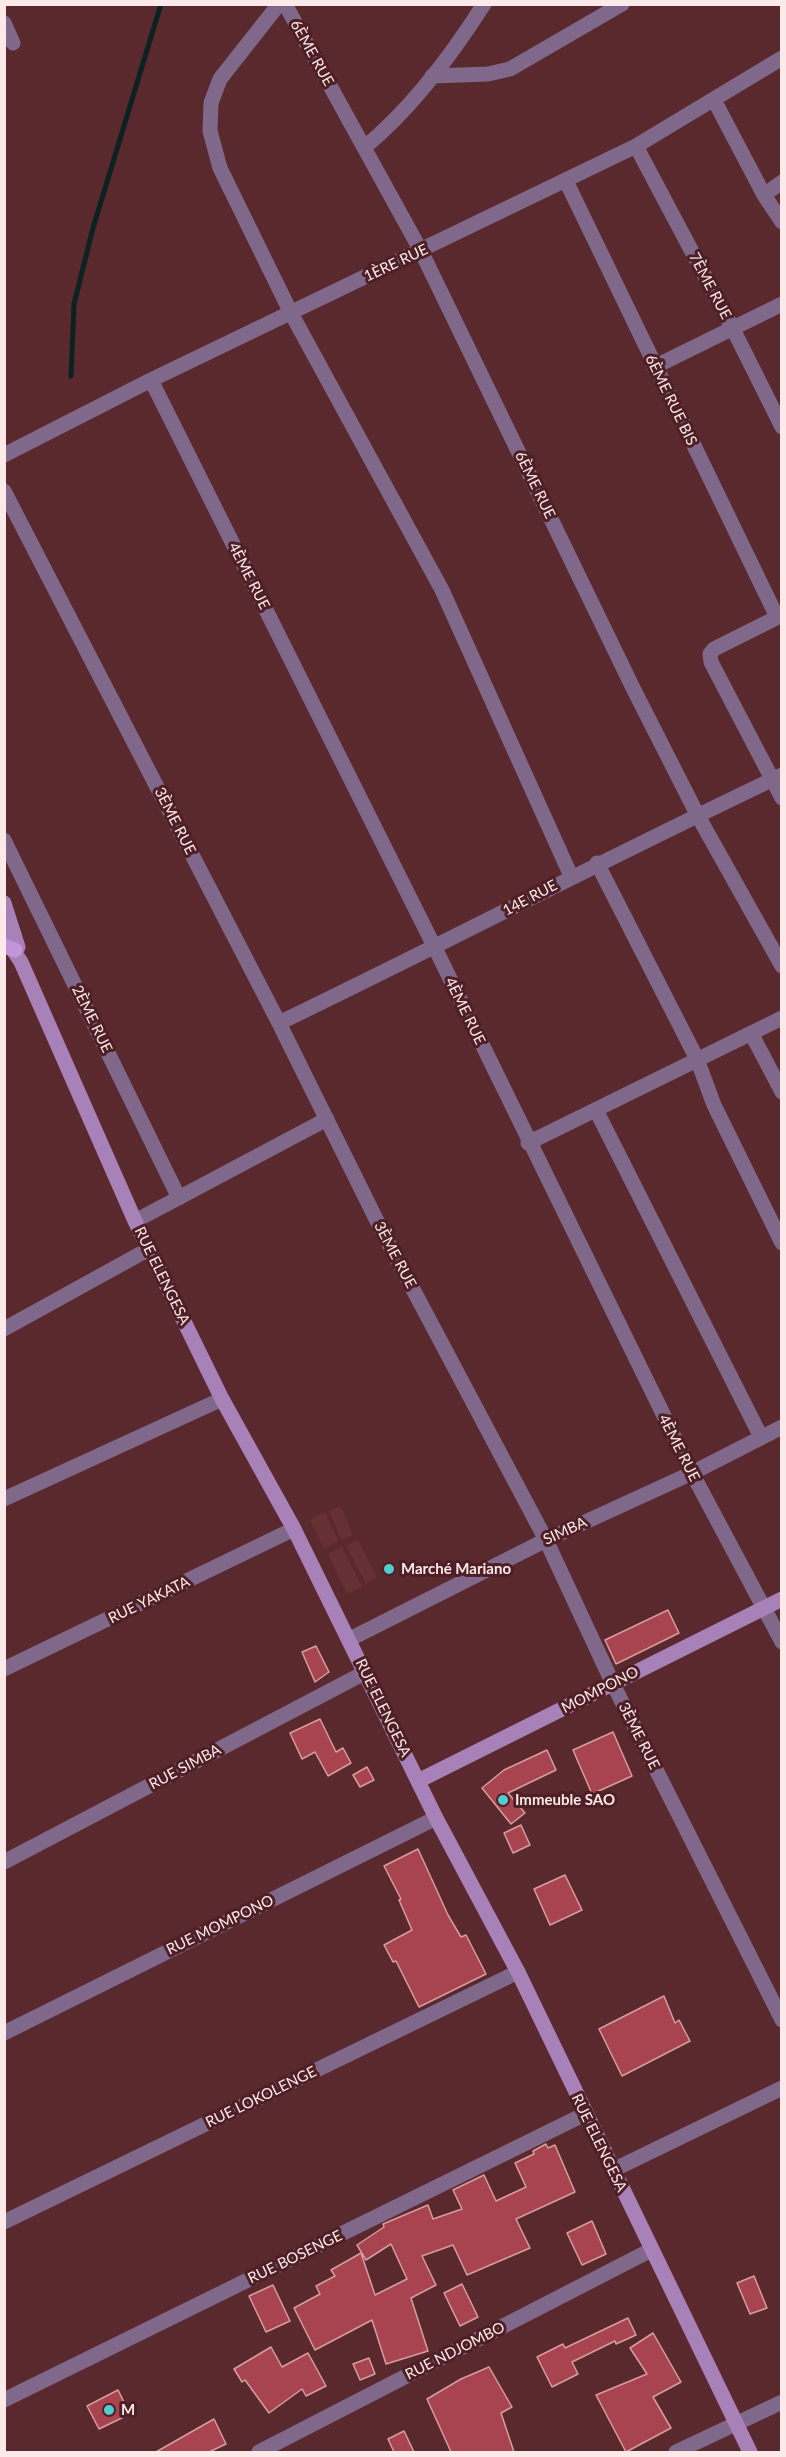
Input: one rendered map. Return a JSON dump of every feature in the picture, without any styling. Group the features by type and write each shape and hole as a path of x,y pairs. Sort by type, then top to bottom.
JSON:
{"street":[{"path":"279,4 220,79 211,103 210,131 220,168 291,313 442,591 571,876"},
{"name":"6ÈME RUE","path":"285,4 421,251 634,690 698,816 782,966"},
{"path":"365,147 400,115 432,76 484,4"},
{"path":"432,76 488,74 510,69 622,4"},
{"path":"4,23 13,43"},
{"name":"1ÈRE RUE","path":"4,455 151,380 566,182 636,146 782,58"},
{"path":"714,100 764,195 782,222"},
{"name":"7ÈME RUE","path":"636,146 782,427"},
{"name":"6ÈME RUE BIS","path":"566,182 654,367 779,616"},
{"path":"764,195 782,182"},
{"path":"654,367 782,304"},
{"name":"4ÈME RUE","path":"151,380 435,948 528,1143 692,1473 782,1642"},
{"name":"3ÈME RUE","path":"4,491 279,1023 380,1227 546,1540 613,1684 782,2020"},
{"path":"779,616 714,649 710,654 711,662 777,777 782,798"},
{"name":"14E RUE","path":"279,1023 435,948 597,863 777,777"},
{"name":"2ÈME RUE","path":"4,840 178,1198"},
{"path":"597,863 697,1059 700,1074 782,1243"},
{"path":"4,903 14,953"},
{"path":"4,936 14,953"},
{"name":"RUE ELENGESA","path":"14,953 135,1221 222,1399 294,1529 436,1818 518,1972 750,2452"},
{"path":"528,1143 782,1018"},
{"path":"751,1033 782,1092"},
{"path":"596,1110 760,1437"},
{"path":"135,1221 327,1119"},
{"path":"4,1329 149,1249"},
{"path":"4,1499 222,1399"},
{"name":"SIMBA","path":"350,1639 546,1540 692,1473 782,1427"},
{"name":"RUE YAKATA","path":"4,1669 294,1529"},
{"name":"MOMPONO","path":"418,1781 782,1599"},
{"name":"RUE SIMBA","path":"4,1862 366,1672"},
{"name":"RUE MOMPONO","path":"4,2033 436,1818"},
{"name":"RUE LOKOLENGE","path":"4,2222 518,1972"},
{"path":"613,2169 782,2088"},
{"name":"RUE BOSENGE","path":"4,2400 585,2114"},
{"name":"RUE NDJOMBO","path":"259,2452 651,2250"},
{"path":"676,2452 782,2402"}],"shaded area":[{"path":"341,1506 353,1535 341,1540 329,1511"},
{"path":"325,1512 339,1541 324,1549 310,1520"},
{"path":"358,1540 377,1577 366,1584 346,1546"},
{"path":"342,1547 362,1587 347,1594 328,1554"}],"building":[{"path":"668,1610 679,1633 616,1664 605,1640"},
{"path":"316,1646 329,1672 315,1682 302,1652"},
{"path":"320,1719 336,1752 343,1748 351,1763 328,1776 315,1752 302,1759 290,1733"},
{"path":"613,1732 632,1776 592,1794 573,1750"},
{"path":"547,1750 556,1770 508,1793 525,1813 511,1824 482,1788 504,1770"},
{"path":"367,1767 374,1780 360,1787 353,1775"},
{"path":"521,1825 530,1845 513,1853 504,1833"},
{"path":"418,1849 448,1915 461,1937 466,1935 486,1974 419,2007 396,1961 393,1962 384,1945 412,1930 399,1900 401,1899 384,1866"},
{"path":"565,1875 582,1910 550,1925 534,1889"},
{"path":"664,1996 675,2023 679,2020 690,2041 622,2076 599,2029"},
{"path":"546,2144 548,2148 555,2145 575,2192 516,2219 530,2248 467,2275 453,2245 422,2256 436,2285 411,2298 428,2351 386,2364 372,2320 315,2350 294,2308 320,2294 316,2286 335,2276 331,2270 361,2253 375,2295 407,2279 391,2244 366,2260 357,2245 384,2227 383,2224 428,2205 433,2219 462,2209 453,2190 484,2175 496,2201 526,2187 515,2163 534,2154 533,2151"},
{"path":"592,2221 606,2254 582,2265 567,2233"},
{"path":"754,2276 767,2308 750,2314 737,2283"},
{"path":"462,2284 478,2317 460,2326 444,2293"},
{"path":"273,2285 290,2321 266,2332 249,2296"},
{"path":"628,2318 636,2335 616,2344 615,2341 572,2362 578,2374 552,2387 537,2357 563,2344 565,2348"},
{"path":"653,2333 681,2382 653,2397 671,2428 626,2452 596,2395 647,2374 630,2348"},
{"path":"271,2347 282,2367 308,2353 326,2386 306,2396 302,2389 269,2413 245,2380 242,2382 234,2369"},
{"path":"369,2358 375,2374 360,2380 353,2364"},
{"path":"489,2367 512,2407 501,2413 514,2452 451,2452 427,2399 461,2379"},
{"name":"M","path":"118,2390 130,2414 99,2429 87,2406"},
{"path":"214,2419 226,2444 209,2452 156,2452"},
{"path":"404,2431 414,2452 394,2452 388,2439"}],"waterway":[{"path":"71,376 74,304 93,228 161,4"}],"place":[{"name":"Marché Mariano","path":"389,1569"},
{"name":"Immeuble SAO","path":"503,1800"},
{"name":"M","path":"109,2410"}]}
